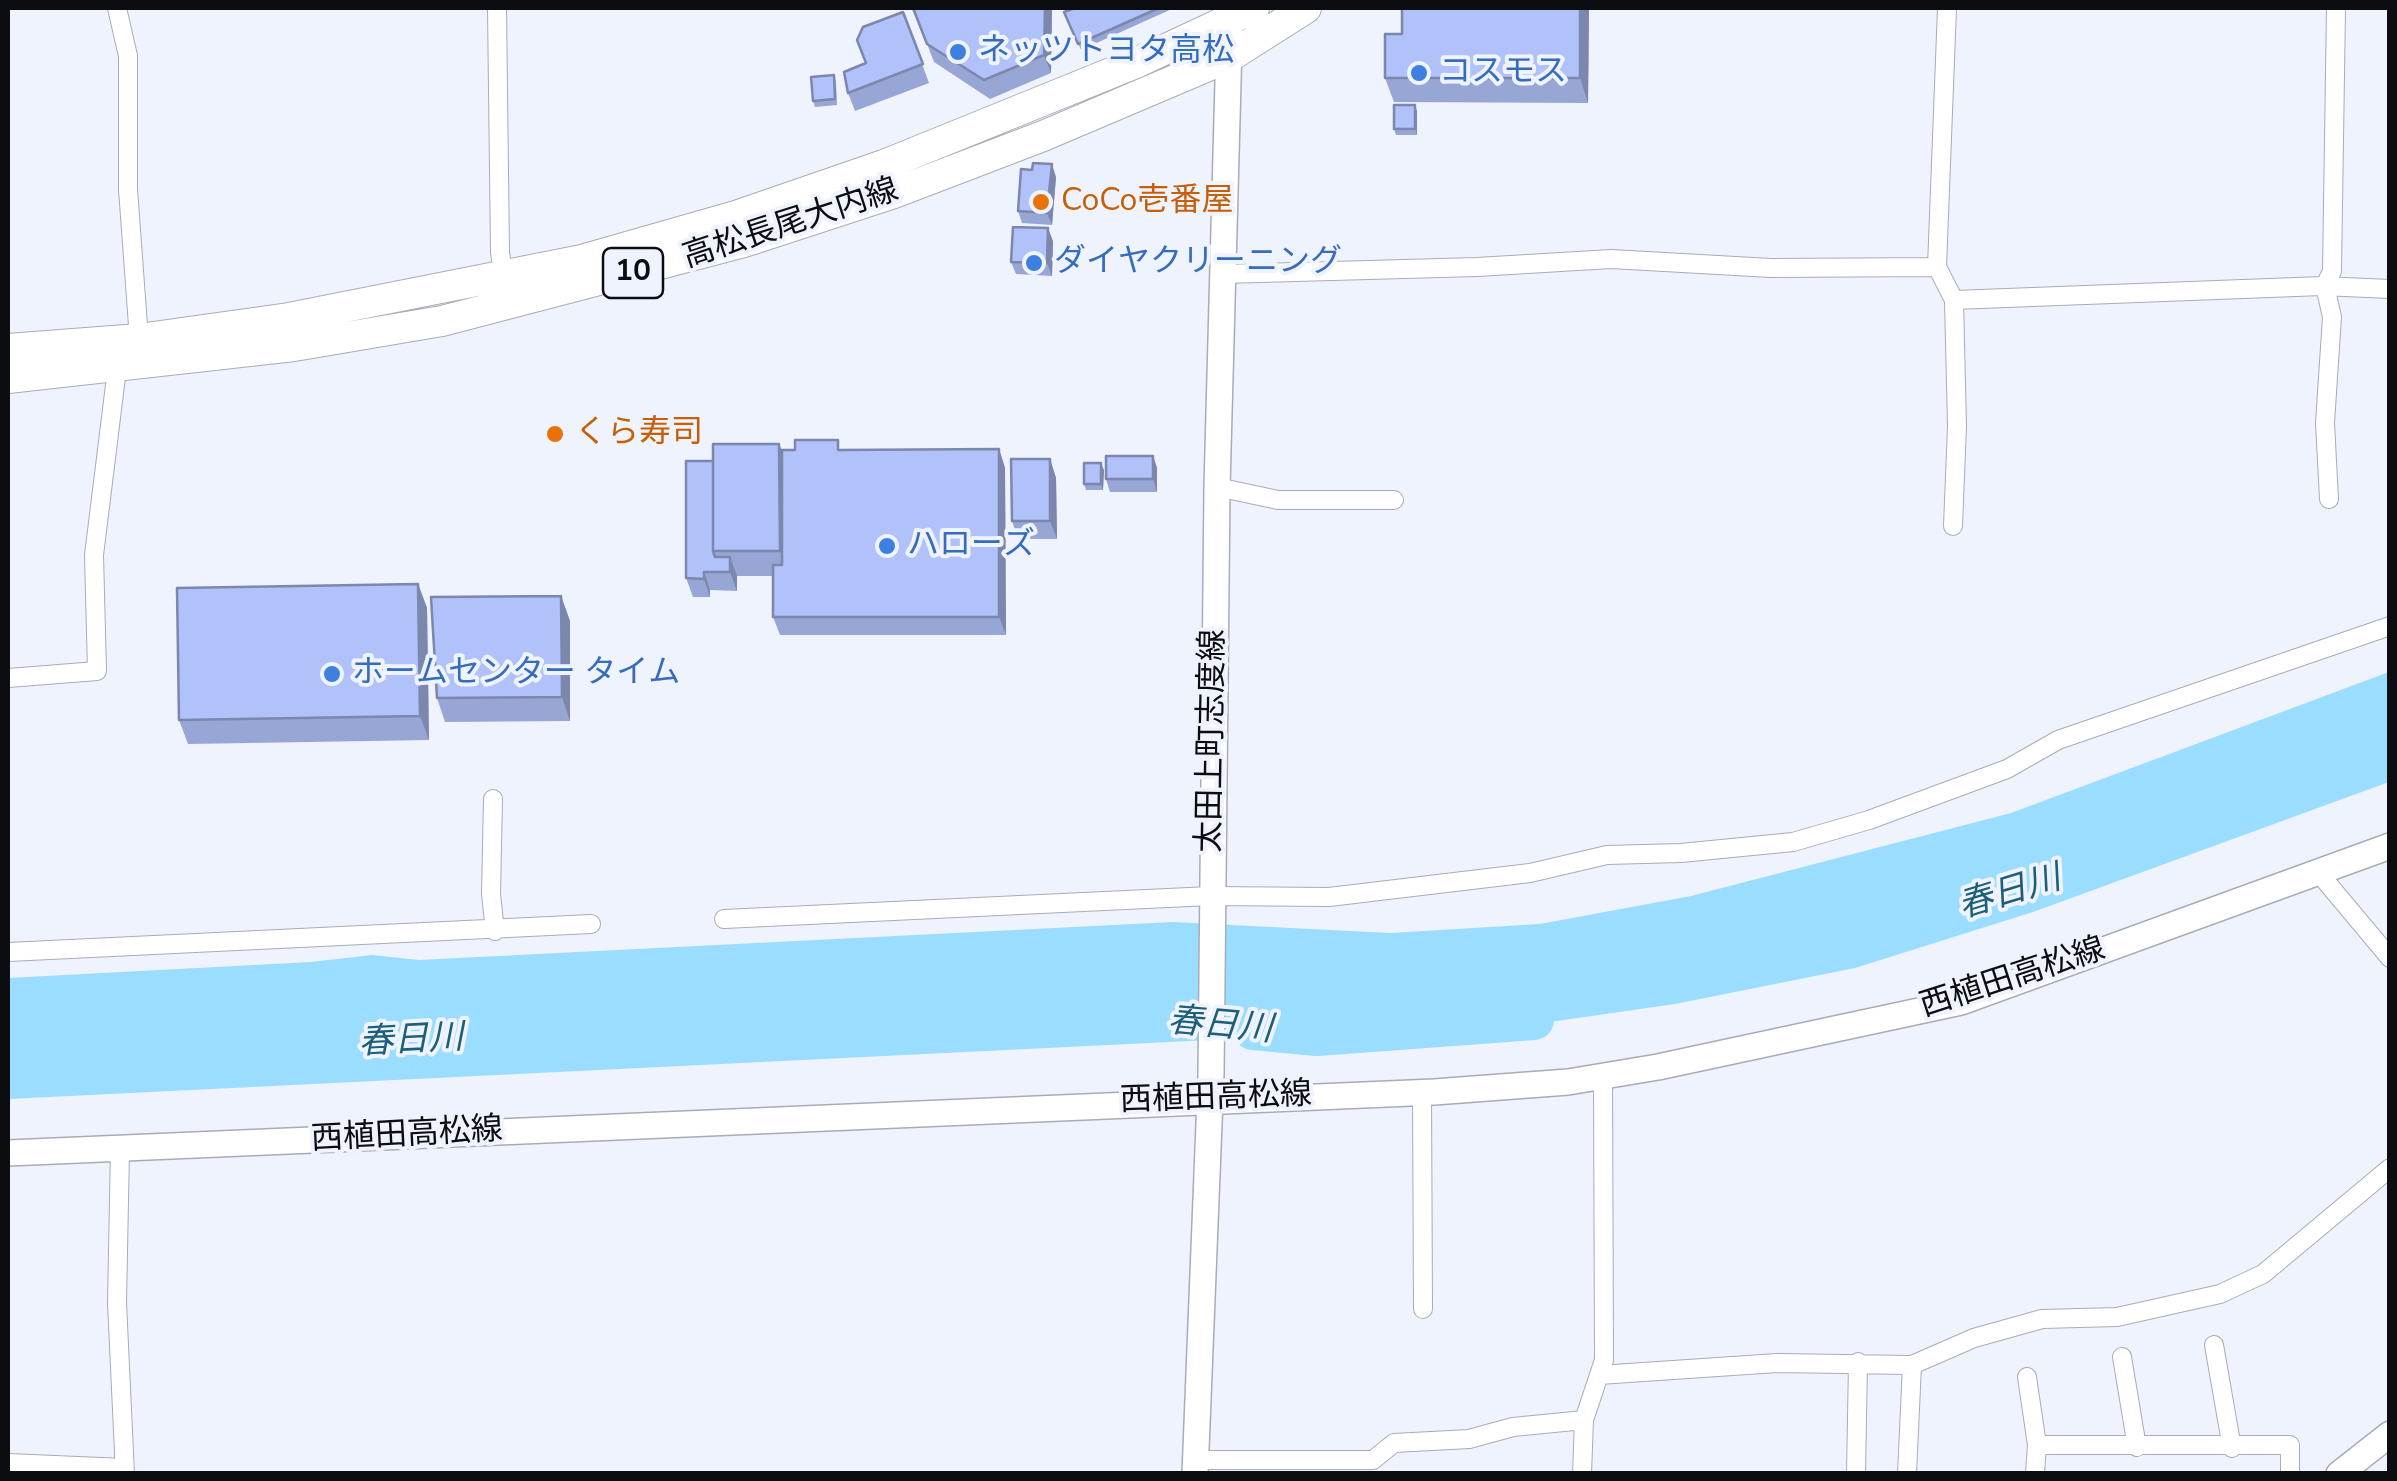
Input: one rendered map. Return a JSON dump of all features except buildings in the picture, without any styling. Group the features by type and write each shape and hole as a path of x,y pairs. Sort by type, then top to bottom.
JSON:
{"main road":[{"name":"高松長尾大内線","path":"8,378 118,369 294,346 506,293 744,242 894,193 1043,136 1229,57 1306,8"},
{"name":"高松長尾大内線","path":"8,349 138,338 506,293 884,165 1238,12"},
{"name":"太田上町志度線","path":"1195,1467 1211,1086 1217,488 1229,57 1238,12"},
{"name":"西植田高松線","path":"8,1153 1211,1086 1422,1092 1603,1076 1961,1002 2390,846"},
{"path":"2339,1474 2390,1434"}],"street":[{"path":"8,678 97,671 94,555 118,369 138,338 128,189 128,56 116,8"},
{"path":"497,8 506,293"},
{"path":"1947,8 1937,267 1954,300 1954,526"},
{"path":"2328,499 2325,423 2332,317 2325,286 2332,271 2336,8"},
{"path":"1223,274 1477,268 1611,258 1772,268 1937,267"},
{"path":"1954,300 2325,286 2390,289"},
{"path":"1217,488 1278,500 1394,500"},
{"path":"724,919 1329,898 1530,873 1607,855 1681,854 1794,842 1886,814 2007,769 2058,740 2390,626"},
{"path":"493,800 491,894 495,931"},
{"path":"2318,872 2390,958"},
{"path":"8,952 591,924"},
{"path":"1582,1474 1584,1420 1604,1360 1603,1076"},
{"path":"1422,1092 1423,1309"},
{"path":"8,1463 124,1471 116,1303 120,1149"},
{"path":"1599,1375 1858,1362 1912,1365 1974,1338 2042,1319 2117,1318 2220,1294 2263,1274 2390,1168"},
{"path":"2214,1345 2232,1448"},
{"path":"2122,1358 2136,1447"},
{"path":"1856,1474 1858,1362"},
{"path":"1907,1474 1912,1365"},
{"path":"2027,1377 2037,1444 2036,1473"},
{"path":"1195,1467 1373,1460 1394,1443 1469,1440 1514,1427 1584,1420"},
{"path":"2037,1444 2232,1448 2290,1445 2290,1474"}],"water":[{"path":"2389,672 2389,782 2033,912 1855,968 1675,1004 1536,1024 8,1099 8,978 311,962 372,955 419,960 1173,922 1390,933 1540,924 1691,896 2011,813"}],"waterway":[{"name":"春日川","path":"1253,1030 1317,1036 1534,1020"}],"place":[{"name":"ネッツトヨタ高松","path":"958,52"},
{"name":"コスモス","path":"1419,73"},
{"name":"CoCo壱番屋","path":"1041,202"},
{"name":"ダイヤクリーニング","path":"1034,263"},
{"name":"くら寿司","path":"555,434"},
{"name":"ハローズ","path":"887,546"},
{"name":"ホームセンター タイム","path":"332,674"}]}
